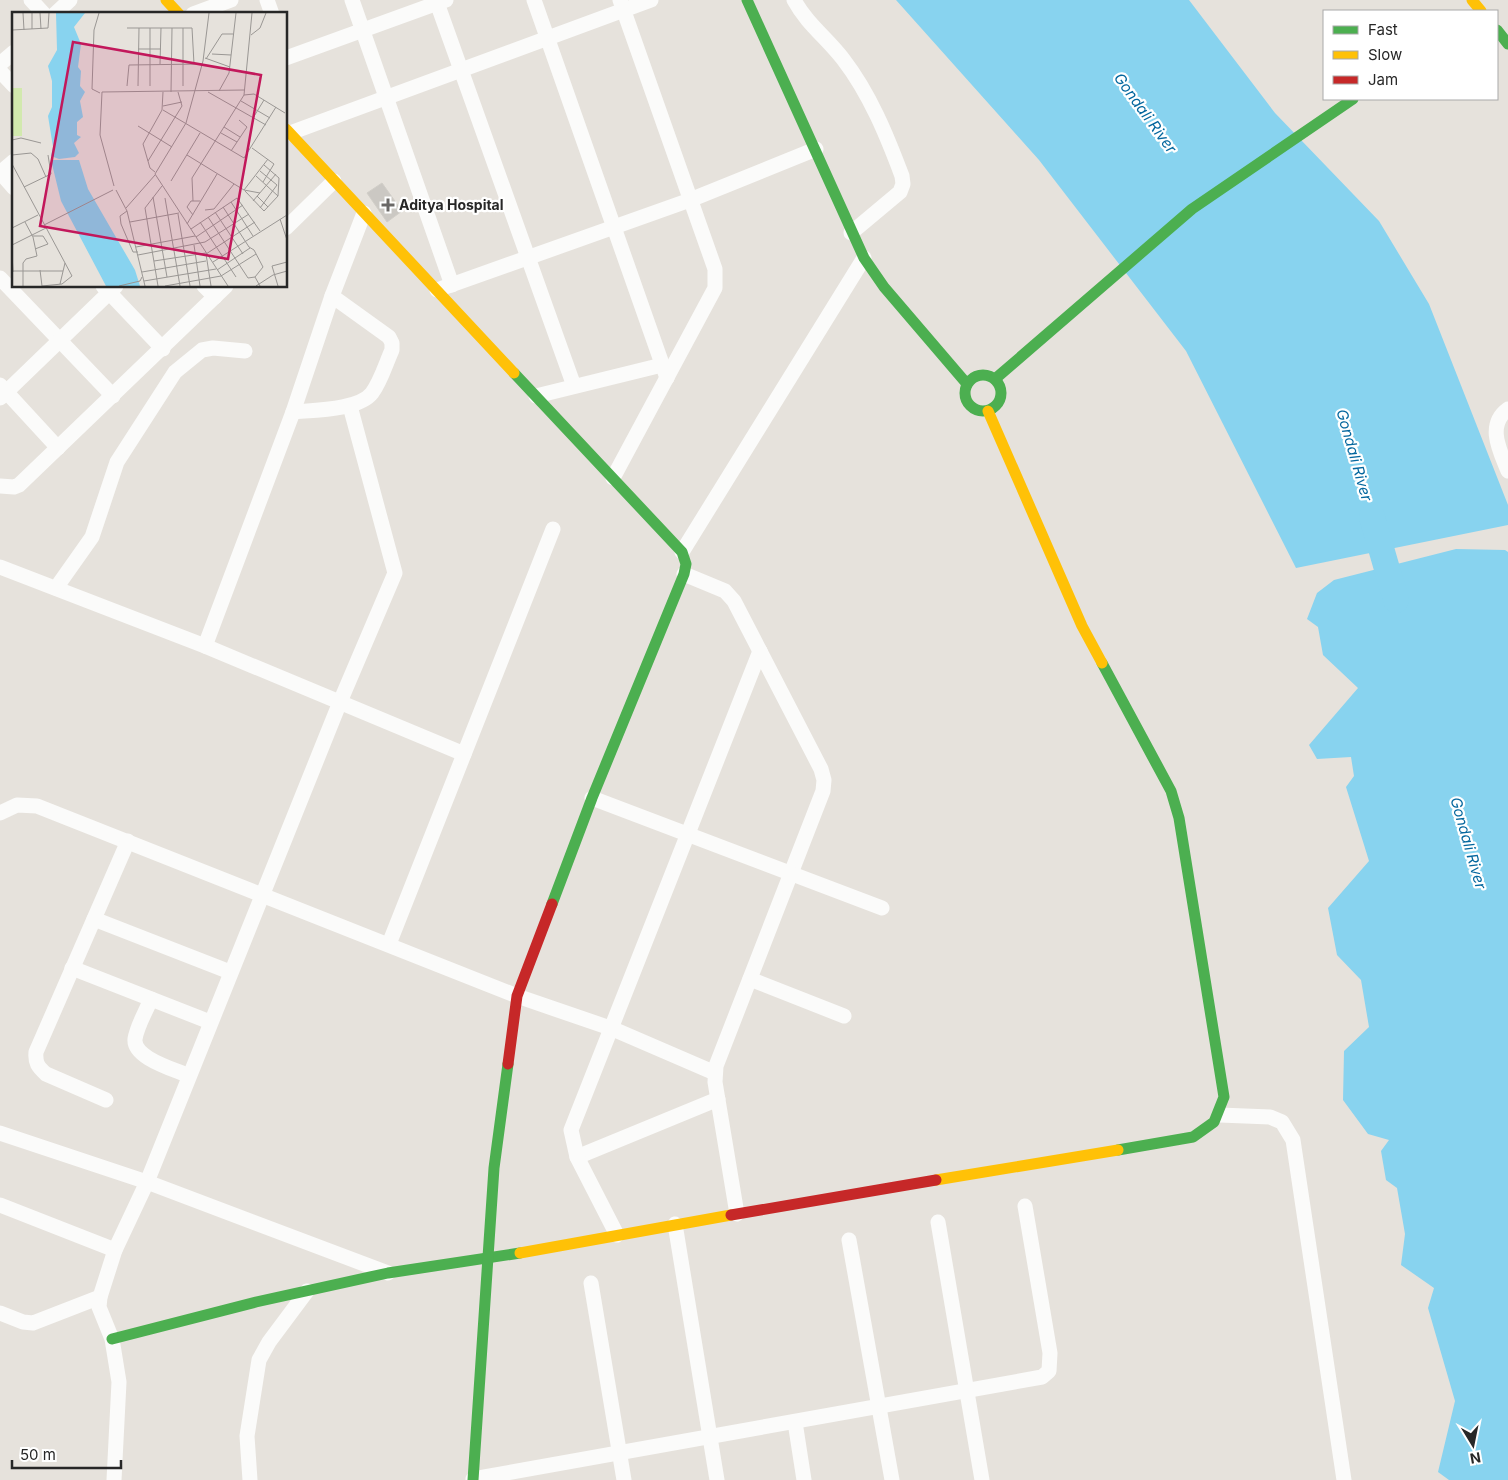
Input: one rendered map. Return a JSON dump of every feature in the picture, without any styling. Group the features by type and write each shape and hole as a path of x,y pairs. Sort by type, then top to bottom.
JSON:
{"street":[{"path":"31,0 42,12"},
{"path":"57,12 70,0"},
{"path":"198,12 231,0"},
{"path":"267,0 271,12"},
{"path":"352,0 452,285"},
{"path":"534,0 664,371"},
{"path":"650,0 621,5 547,38 288,131 682,552 686,564 684,574 592,798 517,996 494,1168 473,1480 533,1474 619,1453 1033,1379 1049,1371 1050,1353 1025,1206"},
{"path":"747,0 816,149 851,233 864,258 884,287 967,384"},
{"path":"794,0 808,23 849,68 878,116 902,176 903,184 900,192 851,233"},
{"path":"1472,0 1480,10"},
{"path":"288,57 440,1 461,70 574,386"},
{"path":"613,478 664,371 715,288 716,279 715,268 621,5"},
{"path":"1498,31 1508,44"},
{"path":"0,64 12,54"},
{"path":"0,70 12,84"},
{"path":"995,379 1061,320 1192,209 1349,101"},
{"path":"437,290 690,200 816,149"},
{"path":"12,162 0,172 12,186"},
{"path":"288,226 334,181"},
{"path":"205,646 293,412 332,296 364,213"},
{"path":"682,552 864,258"},
{"path":"5,283 58,342 113,396"},
{"path":"58,448 2,392 58,342 109,288 163,348"},
{"path":"206,288 215,297"},
{"path":"0,486 14,487 19,485 224,288"},
{"path":"293,412 350,406 366,398 372,392 392,350 392,343 389,337 332,296"},
{"path":"56,588 92,537 117,462 175,372 202,350 213,348 245,351"},
{"path":"536,396 574,386 664,371"},
{"path":"983,375 995,379 999,384 1002,395 997,405 988,411 976,410 968,403 965,397 967,384 971,379 983,375"},
{"path":"114,1480 120,1395 112,1339 101,1316 99,1307 100,1297 115,1250 147,1182 230,972 264,894 340,702 395,573 350,406"},
{"path":"1508,409 1497,419 1495,427 1499,448 1508,471"},
{"path":"112,1339 388,1273 488,1259 675,1224 1193,1137 1209,1129 1220,1115 1224,1097 1179,818 1171,791 1093,648 988,411"},
{"path":"389,944 553,529"},
{"path":"0,567 205,646 464,754"},
{"path":"684,574 725,591 734,601 824,780 823,791 715,1073 737,1214"},
{"path":"617,1235 577,1157 571,1130 613,1029 760,651"},
{"path":"592,798 882,908"},
{"path":"0,813 17,805 37,806 264,894 517,996 613,1029 715,1073"},
{"path":"106,1100 46,1074 39,1068 35,1060 36,1052 128,841"},
{"path":"94,919 230,972"},
{"path":"72,968 210,1022"},
{"path":"750,980 844,1016"},
{"path":"151,999 135,1038 136,1048 142,1055 189,1076"},
{"path":"577,1157 718,1099"},
{"path":"1220,1115 1270,1117 1282,1122 1293,1140 1344,1480"},
{"path":"0,1133 147,1182 388,1273"},
{"path":"0,1205 115,1250"},
{"path":"938,1222 982,1480"},
{"path":"675,1224 717,1480"},
{"path":"848,1240 880,1406 892,1480"},
{"path":"591,1283 624,1480"},
{"path":"250,1480 247,1436 259,1360 269,1342 307,1291"},
{"path":"0,1313 23,1322 33,1323 100,1297"},
{"path":"795,1422 804,1480"}],"water":[{"path":"896,0 1189,0 1275,113 1379,221 1429,304 1508,505 1508,525 1296,568 1186,351 1039,160"},
{"path":"1456,549 1505,550 1508,552 1508,1480 1449,1480 1438,1472 1455,1401 1428,1308 1434,1288 1401,1265 1405,1234 1397,1188 1386,1180 1381,1151 1389,1140 1368,1134 1343,1100 1344,1051 1369,1027 1361,980 1337,955 1328,908 1369,861 1346,787 1354,776 1351,757 1317,759 1309,745 1358,688 1323,655 1318,627 1307,619 1317,593 1334,580"}],"building":[{"path":"382,183 402,211 387,222 367,193"}],"waterway":[{"name":"Gondali River","path":"1372,517 1396,600"}],"traffic: fast":[{"path":"747,0 864,258 884,287 967,384"},
{"path":"1498,31 1508,44"},
{"path":"995,379 1192,209 1352,100"},
{"path":"514,373 682,552 686,564 684,574 592,798 552,904"},
{"path":"983,375 990,376 996,380 1000,386 1001,393 1000,400 996,406 990,410 983,411 976,410 970,406 966,400 965,393 966,386 970,380 976,376 983,375"},
{"path":"1102,663 1171,791 1179,818 1224,1097 1214,1122 1193,1137 1118,1150"},
{"path":"473,1480 494,1168 508,1064"},
{"path":"112,1339 256,1302 388,1273 520,1253"}],"traffic: slow":[{"path":"166,0 177,12"},
{"path":"1472,0 1480,10"},
{"path":"288,131 514,373"},
{"path":"988,411 1082,626 1102,663"},
{"path":"936,1180 1118,1150"},
{"path":"520,1253 731,1215"}],"traffic: jam":[{"path":"508,1064 517,996 552,904"},
{"path":"731,1215 936,1180"}],"place":[{"name":"Aditya Hospital","path":"388,205"}]}
